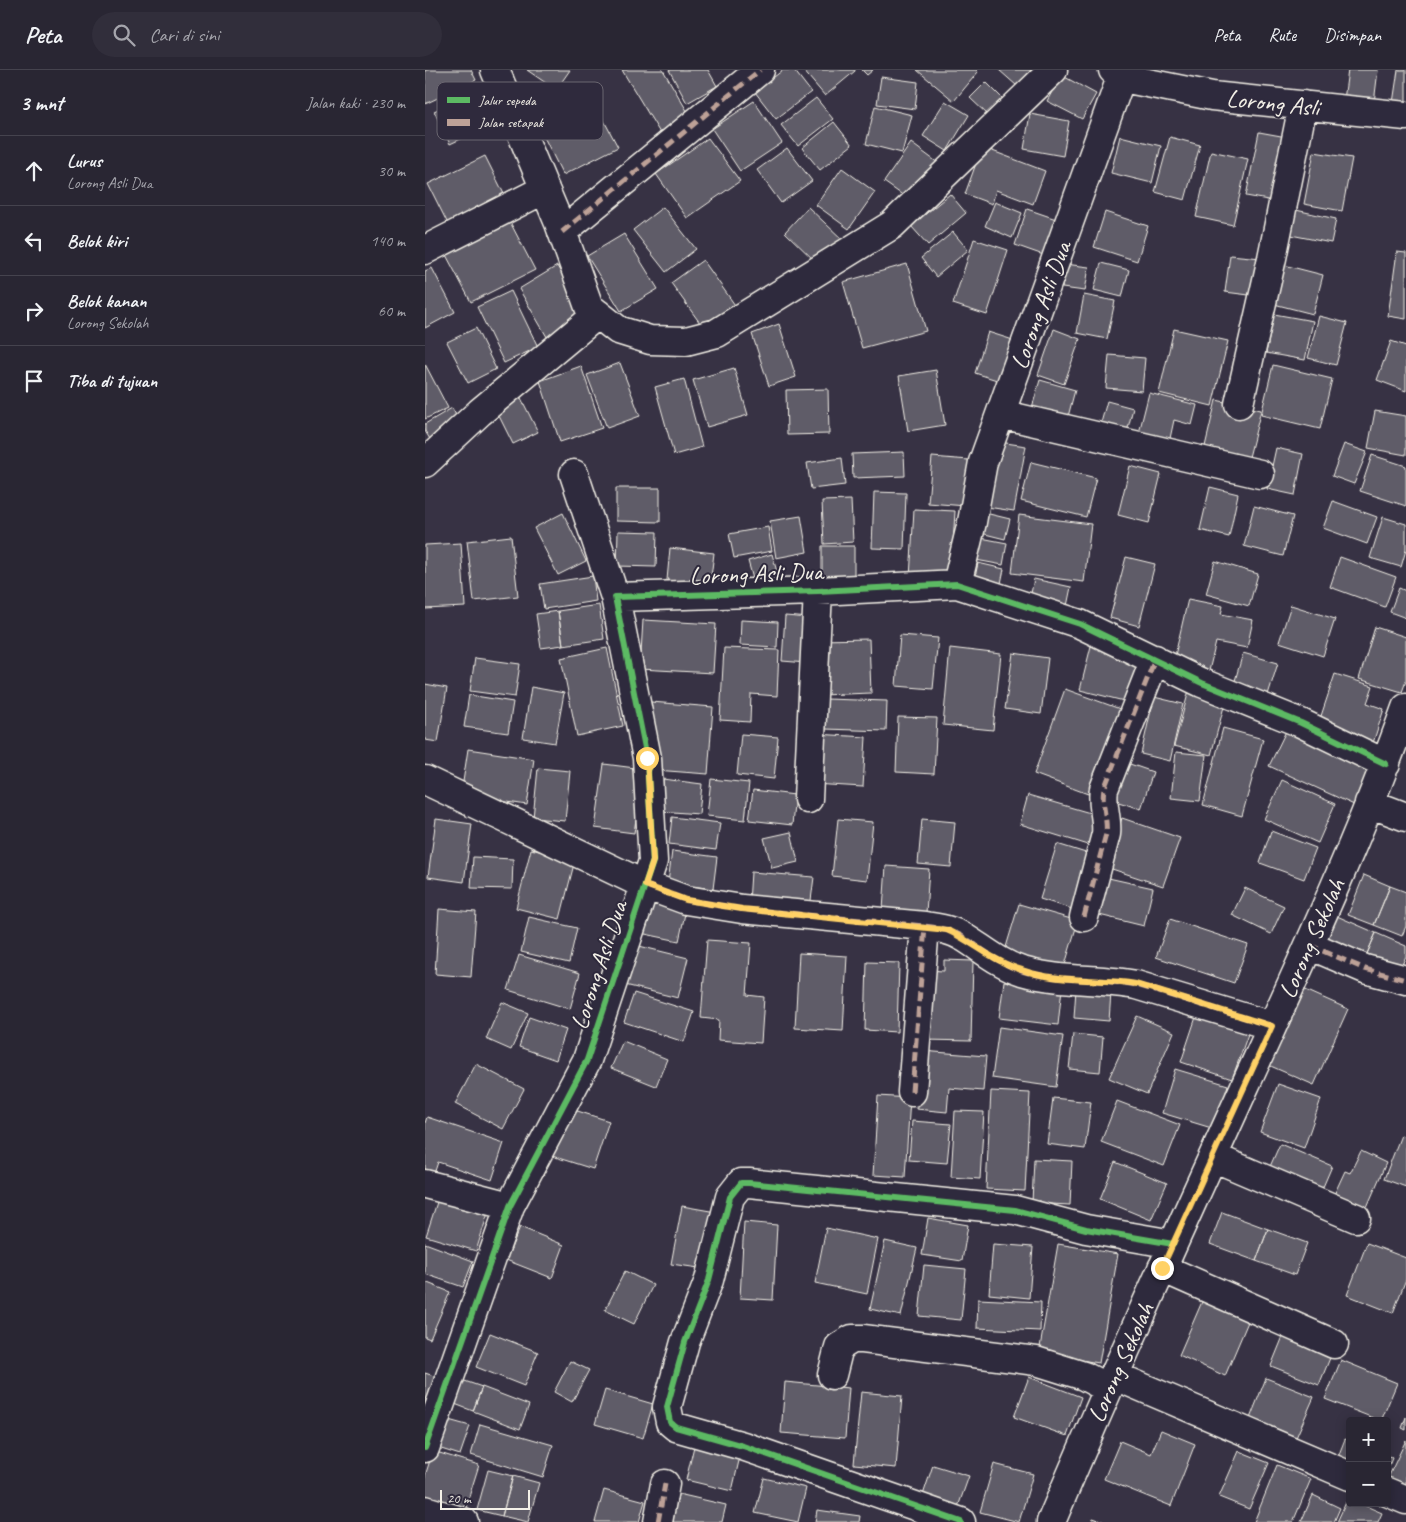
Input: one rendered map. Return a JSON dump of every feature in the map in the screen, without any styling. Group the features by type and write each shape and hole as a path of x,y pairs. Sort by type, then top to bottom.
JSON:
{"street":[{"path":"495,70 500,82"},
{"path":"562,232 760,70"},
{"path":"524,140 562,232 589,307 618,330 650,340 686,341 717,333 892,225 1053,70"},
{"name":"Lorong Asli","path":"1117,73 1128,79 1212,96 1406,116"},
{"name":"Lorong Asli Dua","path":"428,1431 510,1206 587,1060 653,861 647,758 615,597 818,591 957,584 972,522 983,462 1117,73"},
{"path":"1239,404 1272,258 1303,105"},
{"path":"425,250 545,189"},
{"path":"425,463 480,412 598,314"},
{"path":"1001,414 1260,474"},
{"path":"574,474 615,597"},
{"path":"957,584 1080,624 1202,683 1301,723 1386,764"},
{"path":"808,799 818,591"},
{"path":"1085,917 1108,822 1103,801 1104,789 1155,659"},
{"name":"Lorong Sekolah","path":"1051,1522 1110,1381 1309,945 1386,764 1406,708"},
{"path":"425,780 645,885 686,900 742,909 925,926 947,930 964,938 983,952 1022,970 1057,980 1116,981 1136,984 1272,1026"},
{"path":"1369,803 1406,817"},
{"path":"912,1092 925,926"},
{"path":"1309,945 1365,969 1406,980"},
{"path":"1213,1157 1356,1218"},
{"path":"961,1522 743,1446 677,1427 670,1422 667,1407 685,1342 709,1280 721,1229 735,1188 741,1183 1015,1210 1086,1229 1167,1256 1334,1344"},
{"path":"425,1184 510,1206"},
{"path":"833,1375 839,1347 852,1339 1036,1361 1084,1376 1110,1381 1346,1474"},
{"path":"658,1522 665,1484"},
{"path":"1391,1494 1406,1500"},
{"path":"425,1510 464,1522"}],"building":[{"path":"425,70 471,70 476,80 472,82 437,82 437,98 425,104"},
{"path":"527,70 570,70 562,82 544,82"},
{"path":"622,70 663,70 693,121 663,138"},
{"path":"669,70 708,70 717,86 687,103"},
{"path":"783,70 794,70 811,92 776,119 755,92"},
{"path":"803,70 855,70 855,71 825,96"},
{"path":"862,70 873,70 867,75"},
{"path":"917,70 976,70 978,72 954,101"},
{"path":"999,70 1031,70 1017,86"},
{"path":"1348,70 1378,70 1374,103 1344,100"},
{"path":"1398,70 1406,70 1406,104 1393,103"},
{"path":"1061,75 1096,94 1082,119 1047,101"},
{"path":"881,77 918,82 915,109 877,104"},
{"path":"986,82 1003,99 988,115 970,98"},
{"path":"816,98 833,119 798,146 781,125"},
{"path":"754,101 782,143 740,171 712,129"},
{"path":"945,101 969,115 947,151 923,136"},
{"path":"875,106 912,115 902,153 866,144"},
{"path":"1030,114 1069,121 1063,156 1024,149"},
{"path":"603,119 618,147 563,175 546,140 603,140"},
{"path":"834,122 852,145 820,170 802,148"},
{"path":"1259,132 1292,138 1279,202 1246,196"},
{"path":"1120,136 1161,146 1152,183 1111,173"},
{"path":"1170,137 1200,145 1185,200 1155,192"},
{"path":"708,138 740,181 687,218 656,174"},
{"path":"448,140 459,140 450,144"},
{"path":"911,143 938,163 911,201 884,182"},
{"path":"982,147 1045,171 1033,204 996,190 992,204 965,194"},
{"path":"787,148 812,181 781,203 757,170"},
{"path":"1211,151 1248,159 1233,225 1196,217"},
{"path":"1314,152 1352,158 1342,211 1304,204"},
{"path":"485,156 505,196 448,224 428,184"},
{"path":"842,168 875,192 849,229 816,205"},
{"path":"950,194 966,213 928,245 911,226"},
{"path":"995,202 1022,213 1012,238 985,226"},
{"path":"663,207 696,249 666,272 633,230"},
{"path":"808,207 843,240 819,265 785,232"},
{"path":"1027,209 1062,221 1049,257 1015,245"},
{"path":"1296,210 1336,219 1331,243 1291,235"},
{"path":"1105,212 1148,226 1137,261 1094,247"},
{"path":"509,220 535,270 471,302 445,253"},
{"path":"953,232 968,250 936,277 921,258"},
{"path":"624,234 658,289 621,311 587,256"},
{"path":"974,239 1008,250 987,315 953,304"},
{"path":"1397,252 1406,253 1406,319 1388,316"},
{"path":"1230,255 1261,258 1257,296 1225,292"},
{"path":"703,260 737,308 705,330 671,283"},
{"path":"1101,263 1129,270 1122,297 1094,290"},
{"path":"907,264 926,331 862,348 843,282"},
{"path":"1065,264 1089,267 1085,291 1062,288"},
{"path":"1280,264 1323,275 1313,314 1270,303"},
{"path":"557,266 589,320 550,342 519,289"},
{"path":"432,268 455,312 425,328 425,271"},
{"path":"511,291 538,347 504,363 477,307"},
{"path":"1084,295 1115,301 1107,339 1077,333"},
{"path":"1274,314 1313,321 1305,360 1266,353"},
{"path":"1319,316 1347,323 1336,365 1308,358"},
{"path":"779,324 796,377 769,386 752,334"},
{"path":"476,328 496,369 468,383 447,342"},
{"path":"1054,329 1080,339 1064,384 1038,375"},
{"path":"1174,329 1228,341 1212,406 1159,393"},
{"path":"988,332 1013,340 1000,381 975,373"},
{"path":"1391,341 1406,346 1406,391 1377,380"},
{"path":"1109,355 1145,358 1142,391 1106,388"},
{"path":"620,363 640,416 607,428 587,375"},
{"path":"425,364 448,408 425,419"},
{"path":"1273,365 1332,379 1320,429 1261,415"},
{"path":"581,366 602,428 560,442 540,381"},
{"path":"734,368 748,415 707,427 693,380"},
{"path":"936,370 945,425 908,431 899,376"},
{"path":"684,379 702,447 674,455 655,387"},
{"path":"1040,380 1075,390 1065,428 1029,418"},
{"path":"828,389 829,434 787,435 786,390"},
{"path":"1149,393 1197,405 1192,425 1174,420 1167,452 1136,445"},
{"path":"520,396 538,432 513,444 495,408"},
{"path":"1216,400 1261,410 1247,465 1203,455"},
{"path":"1107,401 1133,408 1125,440 1098,434"},
{"path":"452,408 462,426 433,444 425,431 425,424"},
{"path":"1375,411 1406,416 1406,455 1368,448"},
{"path":"999,442 1026,446 1014,511 987,507"},
{"path":"1344,444 1367,452 1354,484 1332,476"},
{"path":"1276,448 1303,454 1295,495 1267,489"},
{"path":"904,452 905,476 853,478 852,454"},
{"path":"1372,455 1406,466 1406,506 1360,491"},
{"path":"932,457 969,460 966,506 928,503"},
{"path":"842,458 845,485 811,489 807,463"},
{"path":"1031,462 1096,478 1086,517 1021,501"},
{"path":"1130,466 1161,474 1149,523 1118,515"},
{"path":"1210,487 1238,494 1229,537 1200,530"},
{"path":"616,488 660,488 660,522 616,521"},
{"path":"874,492 906,493 904,549 872,548"},
{"path":"851,500 853,542 824,544 822,501"},
{"path":"1333,501 1377,517 1367,544 1323,528"},
{"path":"1254,506 1293,516 1283,556 1244,546"},
{"path":"914,509 955,511 951,580 910,578"},
{"path":"563,513 586,561 558,575 534,528"},
{"path":"985,513 1010,519 1005,539 981,533"},
{"path":"1019,515 1091,524 1084,582 1012,573"},
{"path":"801,516 807,552 776,558 770,521"},
{"path":"1383,517 1406,524 1406,550 1401,567 1370,558"},
{"path":"768,527 772,551 734,558 729,534"},
{"path":"618,531 657,532 656,567 617,566"},
{"path":"511,536 518,596 474,601 467,541"},
{"path":"981,538 1007,543 1003,565 976,560"},
{"path":"461,543 465,607 425,609 425,545"},
{"path":"822,546 854,546 854,580 822,580"},
{"path":"670,548 714,553 710,585 667,580"},
{"path":"772,554 777,572 753,579 748,561"},
{"path":"1126,557 1155,564 1139,626 1110,618"},
{"path":"1340,557 1396,577 1385,607 1330,587"},
{"path":"1215,561 1258,574 1249,606 1206,594"},
{"path":"978,563 1004,569 999,593 973,587"},
{"path":"593,576 596,601 544,609 540,584"},
{"path":"1034,579 1071,587 1066,611 1029,603"},
{"path":"1399,588 1406,591 1406,618 1390,612"},
{"path":"1188,599 1223,606 1221,614 1253,620 1247,648 1216,642 1209,671 1173,664"},
{"path":"599,605 604,639 563,645 558,611"},
{"path":"1291,605 1335,619 1323,656 1279,642"},
{"path":"558,611 563,645 541,648 536,614"},
{"path":"785,616 810,618 807,663 782,661"},
{"path":"643,620 716,624 713,673 640,669"},
{"path":"741,620 778,622 777,647 740,645"},
{"path":"1375,627 1406,637 1406,681 1402,692 1359,679"},
{"path":"900,635 938,638 933,689 896,686"},
{"path":"869,639 871,693 821,695 820,640"},
{"path":"1091,646 1139,658 1128,702 1080,690"},
{"path":"607,648 623,726 577,736 561,658"},
{"path":"724,648 779,650 777,696 751,694 750,722 720,720"},
{"path":"950,648 1001,654 993,730 943,725"},
{"path":"1013,653 1048,658 1041,714 1005,709"},
{"path":"1243,653 1278,663 1266,701 1232,691"},
{"path":"475,658 520,664 515,697 470,691"},
{"path":"1335,674 1373,686 1367,703 1384,709 1373,743 1318,725"},
{"path":"425,684 447,688 438,742 425,740"},
{"path":"531,687 564,693 555,743 523,738"},
{"path":"1065,689 1120,709 1088,794 1034,774"},
{"path":"1189,690 1226,699 1211,755 1174,746"},
{"path":"469,695 513,702 508,733 464,727"},
{"path":"1154,697 1183,704 1170,761 1141,754"},
{"path":"826,699 887,701 886,731 825,729"},
{"path":"651,702 713,707 708,774 655,770"},
{"path":"898,717 937,718 934,774 896,772"},
{"path":"1288,727 1373,766 1354,805 1269,766"},
{"path":"1223,728 1263,739 1242,816 1203,805"},
{"path":"741,734 778,737 774,779 737,775"},
{"path":"816,734 866,737 863,787 813,784"},
{"path":"468,749 534,759 527,805 461,795"},
{"path":"1176,752 1206,755 1200,801 1171,798"},
{"path":"1124,762 1153,772 1141,809 1112,800"},
{"path":"604,764 643,769 634,833 595,828"},
{"path":"538,768 570,771 565,821 533,818"},
{"path":"663,779 702,784 699,814 660,811"},
{"path":"711,779 749,783 745,820 707,816"},
{"path":"1282,780 1335,804 1318,843 1264,819"},
{"path":"753,790 795,795 792,825 749,820"},
{"path":"1028,795 1104,817 1095,847 1020,824"},
{"path":"672,817 720,823 716,850 669,844"},
{"path":"1122,818 1180,838 1163,886 1106,867"},
{"path":"436,819 472,824 464,882 428,877"},
{"path":"838,819 873,822 867,880 832,876"},
{"path":"922,819 955,822 951,867 918,864"},
{"path":"1271,831 1316,848 1304,879 1260,863"},
{"path":"791,832 798,862 772,868 764,838"},
{"path":"1057,844 1089,854 1072,909 1040,899"},
{"path":"531,849 575,860 560,919 516,908"},
{"path":"672,851 717,857 713,889 668,883"},
{"path":"473,857 513,859 512,889 471,888"},
{"path":"886,866 929,869 926,913 883,910"},
{"path":"751,872 814,877 810,908 749,903"},
{"path":"1364,875 1390,886 1374,925 1348,915"},
{"path":"1104,877 1153,888 1144,926 1095,914"},
{"path":"1390,886 1406,892 1406,926 1402,936 1374,925"},
{"path":"1245,888 1284,906 1271,934 1232,915"},
{"path":"647,901 686,909 679,941 640,933"},
{"path":"1019,904 1078,921 1062,975 1003,957"},
{"path":"439,909 476,912 471,977 435,974"},
{"path":"1330,913 1376,933 1363,963 1317,943"},
{"path":"529,917 577,928 569,963 521,952"},
{"path":"1170,919 1248,945 1234,983 1156,957"},
{"path":"1376,933 1406,946 1406,956 1401,967 1363,963"},
{"path":"707,940 751,943 747,995 764,997 761,1043 718,1040 719,1020 701,1018"},
{"path":"635,945 688,958 678,998 625,985"},
{"path":"799,953 847,956 843,1031 795,1028"},
{"path":"519,955 580,973 570,1009 508,990"},
{"path":"944,960 973,961 971,1041 925,1040 926,970 944,971"},
{"path":"867,962 899,963 897,1032 865,1030"},
{"path":"1004,981 1062,988 1058,1025 999,1018"},
{"path":"1301,988 1348,1009 1314,1085 1266,1064"},
{"path":"1076,989 1111,992 1109,1021 1074,1018"},
{"path":"634,993 694,1012 684,1042 624,1022"},
{"path":"502,1002 528,1013 511,1050 486,1039"},
{"path":"1137,1016 1174,1032 1147,1094 1109,1078"},
{"path":"529,1017 566,1030 556,1060 519,1047"},
{"path":"1196,1017 1248,1034 1232,1079 1181,1062"},
{"path":"999,1027 1063,1036 1056,1087 992,1078"},
{"path":"1073,1034 1103,1037 1100,1072 1069,1069"},
{"path":"623,1041 667,1059 656,1086 611,1068"},
{"path":"922,1051 986,1056 983,1091 949,1088 947,1112 916,1109"},
{"path":"476,1064 524,1089 503,1129 455,1104"},
{"path":"1175,1069 1228,1085 1215,1129 1162,1113"},
{"path":"1278,1084 1321,1099 1304,1148 1260,1132"},
{"path":"991,1091 1030,1093 1025,1191 986,1189"},
{"path":"878,1096 910,1098 905,1177 873,1175"},
{"path":"1053,1098 1091,1102 1085,1149 1047,1144"},
{"path":"1117,1101 1180,1125 1164,1166 1101,1142"},
{"path":"568,1108 609,1121 593,1169 552,1156"},
{"path":"955,1111 984,1112 980,1179 951,1177"},
{"path":"427,1117 504,1143 492,1180 438,1162 432,1180 425,1178 425,1123"},
{"path":"912,1121 951,1124 947,1163 909,1160"},
{"path":"1401,1135 1406,1137 1406,1187 1384,1179"},
{"path":"1280,1144 1332,1166 1320,1194 1268,1171"},
{"path":"1361,1151 1386,1163 1364,1214 1332,1199 1345,1171 1350,1173"},
{"path":"1034,1159 1072,1161 1070,1205 1032,1203"},
{"path":"1115,1162 1167,1183 1151,1220 1100,1199"},
{"path":"439,1196 489,1210 476,1251 426,1236"},
{"path":"682,1206 716,1212 706,1269 671,1264"},
{"path":"1222,1212 1268,1229 1256,1261 1210,1244"},
{"path":"928,1218 968,1225 962,1261 922,1255"},
{"path":"744,1222 777,1225 773,1300 740,1298"},
{"path":"520,1227 564,1245 552,1278 506,1260"},
{"path":"826,1228 878,1239 867,1294 815,1283"},
{"path":"1268,1229 1307,1243 1295,1275 1256,1261"},
{"path":"885,1241 917,1248 901,1316 870,1309"},
{"path":"425,1243 473,1261 463,1287 425,1274"},
{"path":"1367,1243 1406,1258 1406,1279 1393,1313 1347,1295"},
{"path":"993,1244 1033,1247 1029,1298 989,1294"},
{"path":"1058,1244 1118,1254 1099,1363 1039,1353"},
{"path":"924,1265 966,1269 961,1320 919,1316"},
{"path":"625,1271 653,1285 634,1324 605,1310"},
{"path":"425,1282 450,1292 430,1339 425,1337"},
{"path":"1204,1297 1250,1317 1225,1376 1179,1355"},
{"path":"978,1299 1041,1302 1040,1331 977,1328"},
{"path":"490,1333 538,1352 524,1386 476,1367"},
{"path":"1284,1334 1332,1353 1319,1385 1271,1366"},
{"path":"1341,1360 1397,1383 1383,1417 1371,1417 1325,1399"},
{"path":"570,1361 589,1370 572,1402 554,1392"},
{"path":"425,1373 440,1378 425,1409"},
{"path":"1029,1377 1081,1397 1067,1436 1014,1417"},
{"path":"456,1378 482,1387 473,1411 447,1401"},
{"path":"1266,1378 1314,1397 1295,1440 1249,1421"},
{"path":"785,1382 849,1388 845,1438 781,1433"},
{"path":"482,1387 529,1405 520,1429 473,1411"},
{"path":"605,1390 653,1404 643,1438 595,1424"},
{"path":"861,1392 902,1396 896,1468 854,1464"},
{"path":"1406,1417 1406,1430 1402,1428"},
{"path":"445,1419 470,1426 460,1455 435,1447"},
{"path":"480,1424 553,1445 543,1477 471,1455"},
{"path":"1161,1430 1195,1444 1171,1506 1104,1479 1120,1441 1151,1454"},
{"path":"1345,1439 1346,1439 1346,1466 1336,1462"},
{"path":"1406,1440 1406,1489 1391,1482 1391,1472"},
{"path":"695,1442 741,1452 732,1491 686,1480"},
{"path":"433,1451 479,1465 462,1519 425,1507 425,1476"},
{"path":"1239,1451 1269,1463 1249,1509 1219,1497"},
{"path":"994,1464 1033,1474 1019,1522 980,1512"},
{"path":"933,1465 969,1476 958,1507 923,1495"},
{"path":"1277,1465 1311,1479 1293,1522 1254,1522"},
{"path":"488,1470 513,1476 502,1516 477,1510"},
{"path":"513,1476 539,1483 528,1522 502,1516"},
{"path":"764,1478 806,1488 798,1522 755,1513"},
{"path":"604,1490 645,1501 639,1522 595,1522"},
{"path":"674,1493 726,1505 722,1522 667,1522"},
{"path":"1313,1495 1340,1508 1334,1522 1301,1522"},
{"path":"1346,1502 1346,1507 1368,1507 1382,1513 1378,1522 1337,1522"},
{"path":"817,1510 860,1516 859,1522 815,1522"},
{"path":"1093,1518 1105,1522 1092,1522"}],"marked path":[{"path":"562,232 760,70"},
{"path":"1084,917 1106,834 1103,801 1104,789 1155,659"},
{"path":"645,885 686,900 742,909 925,926 951,931 999,961 1022,971 1051,977 1136,985 1272,1026"},
{"path":"912,1092 925,926"},
{"path":"1309,945 1365,969 1406,980"},
{"path":"658,1522 665,1484"}],"cycle path":[{"path":"425,1448 510,1206 587,1060 653,861 647,758 615,597 818,591 957,584 1080,624 1202,683 1301,723 1386,764"},
{"path":"961,1522 743,1446 676,1427 670,1422 667,1407 685,1342 709,1280 730,1197 741,1183 749,1183 1015,1210 1086,1229 1173,1244"}],"route":[{"path":"647,758 653,861 645,885 686,900 742,909 886,924 925,926 947,930 964,938 983,952 1005,964 1022,970 1057,980 1116,981 1136,984 1272,1026 1162,1268"}]}
